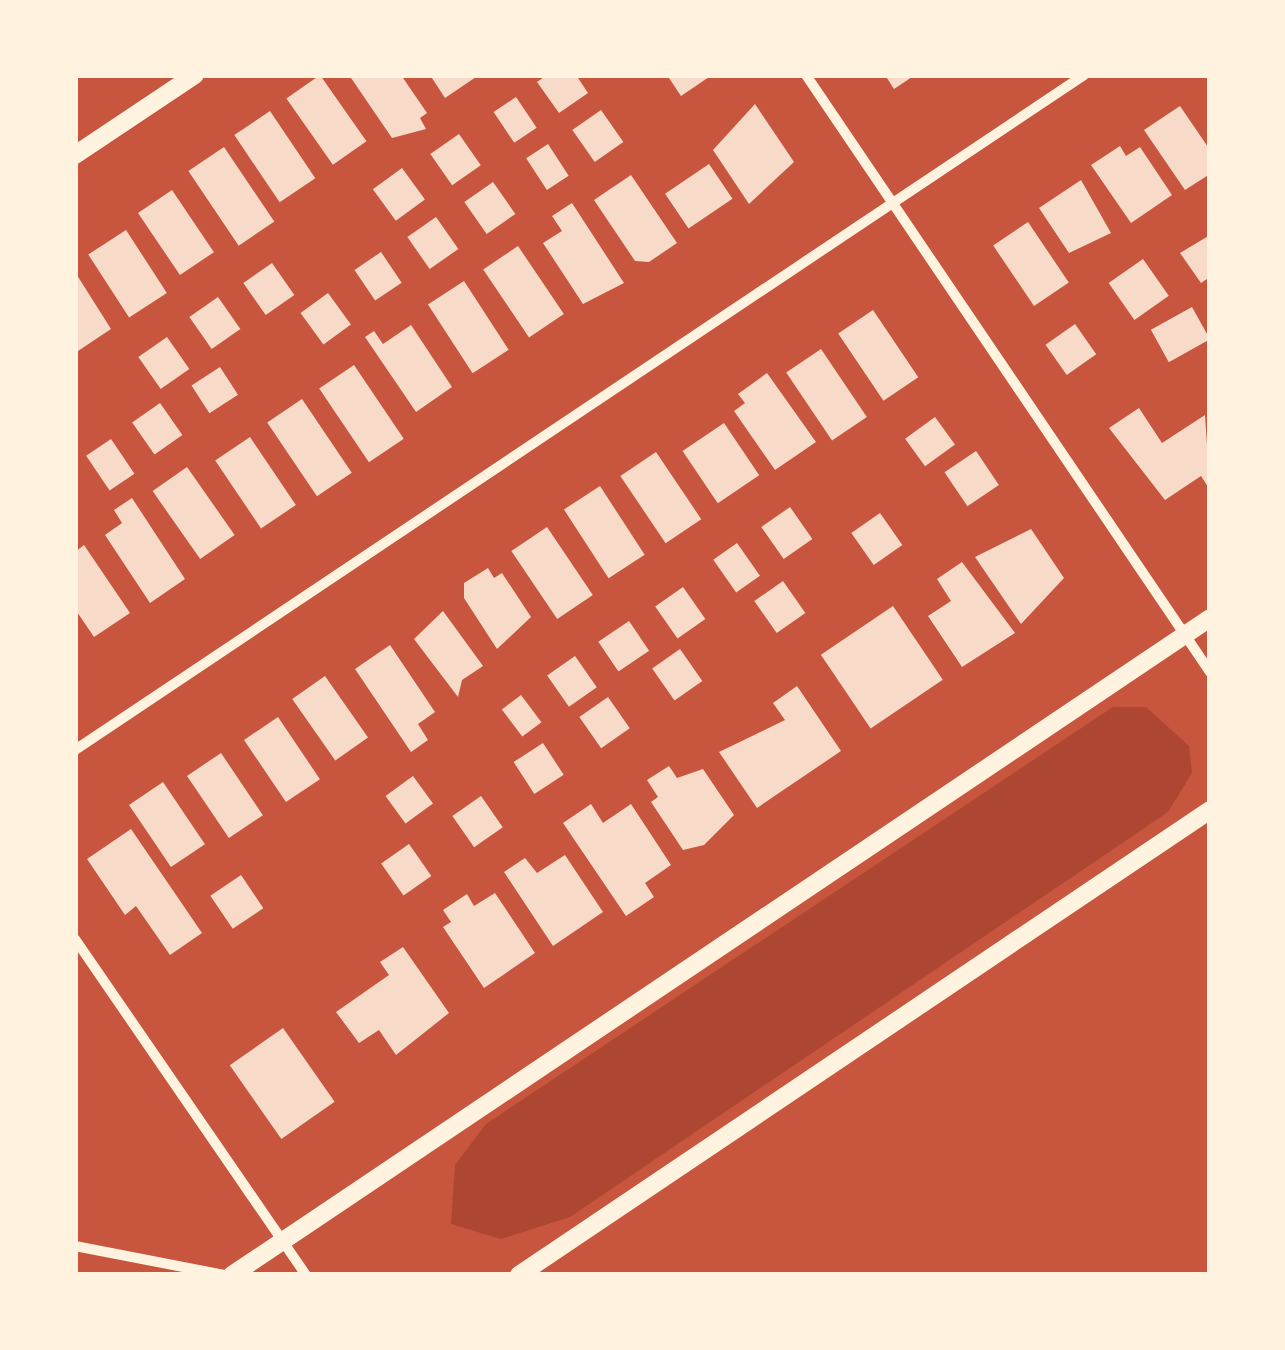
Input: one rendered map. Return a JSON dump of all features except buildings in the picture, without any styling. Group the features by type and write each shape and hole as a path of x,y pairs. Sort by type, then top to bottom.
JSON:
{"street":[{"path":"75,155 195,75"},
{"path":"806,75 1210,672"},
{"path":"75,750 1084,75"},
{"path":"232,1275 1210,618"},
{"path":"519,1275 1210,810"},
{"path":"75,939 306,1275"},
{"path":"75,1246 224,1275"}],"shaded area":[{"path":"1113,707 1146,707 1189,746 1192,773 1168,812 570,1217 501,1239 451,1224 455,1165 486,1124"}]}
